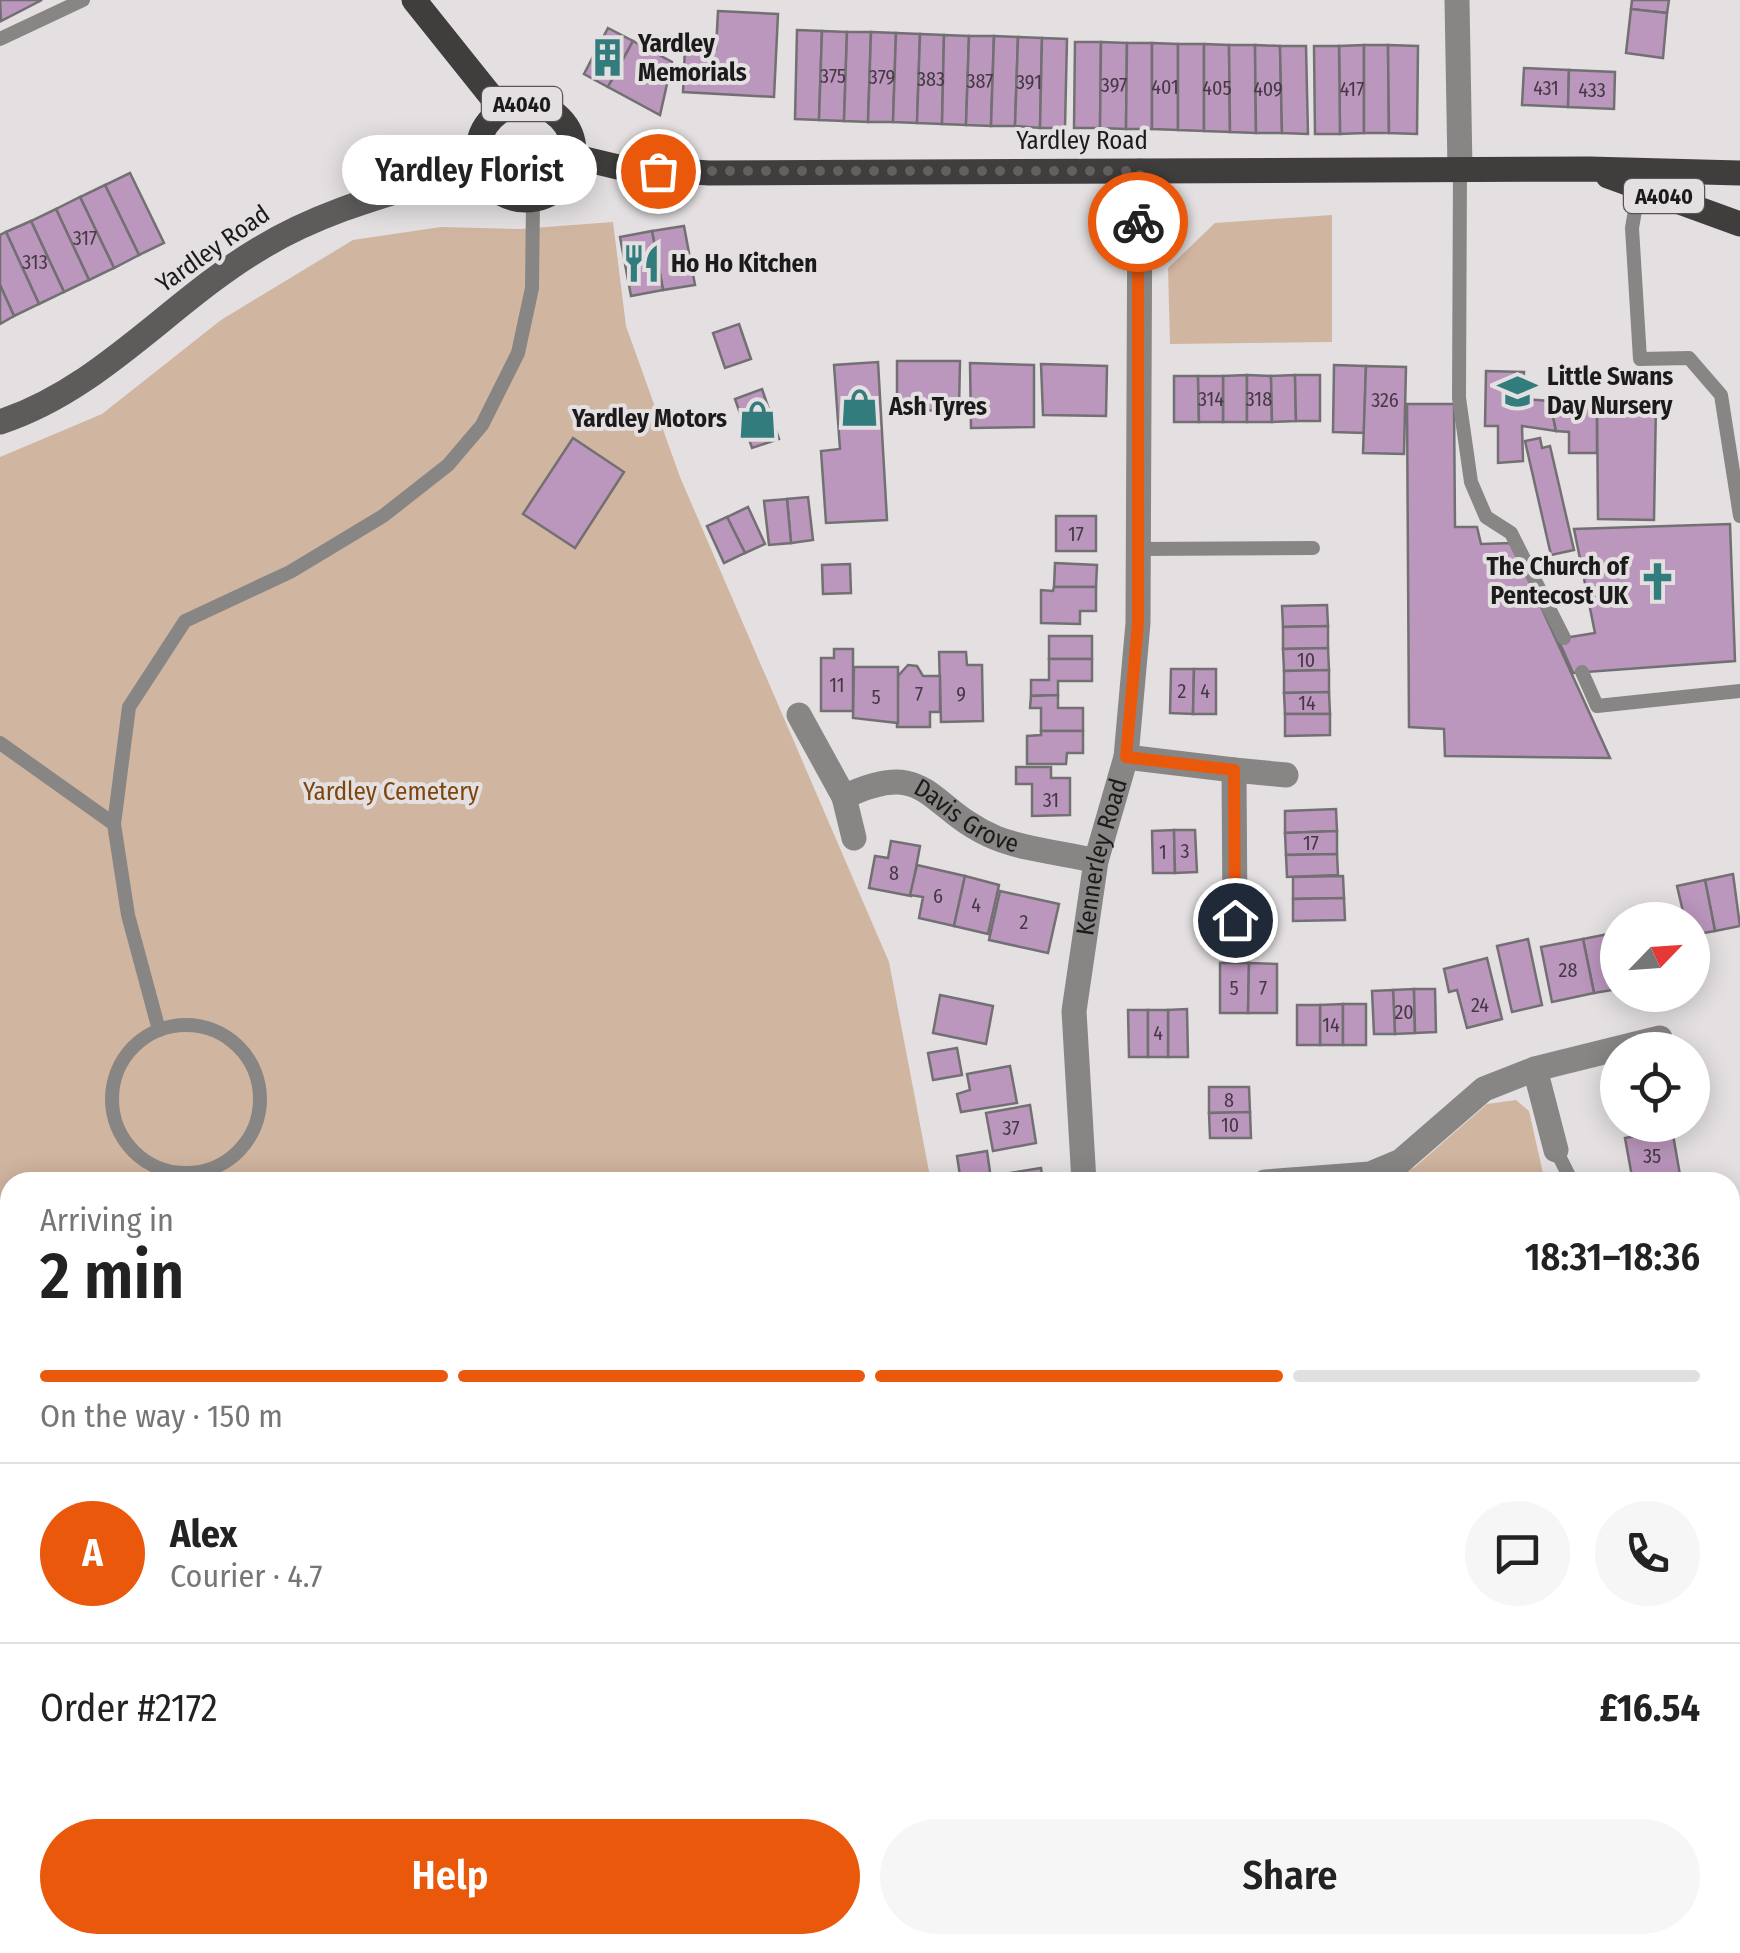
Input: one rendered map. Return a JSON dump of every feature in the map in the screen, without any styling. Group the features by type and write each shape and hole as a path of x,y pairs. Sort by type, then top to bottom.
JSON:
{"main road":[{"name":"A4040","path":"414,0 502,110"},
{"name":"A4040","path":"480,166 482,132 502,110 530,103 556,112 574,140 576,157"},
{"name":"Yardley Road","path":"576,157 618,168 710,173 1589,169 1740,173"},
{"path":"480,166 494,189 519,201 533,201 555,191 576,157"},
{"name":"Yardley Road","path":"0,422 84,381 256,250 303,224 480,166"},
{"name":"Yardley Road","path":"1589,169 1740,224"}],"street":[{"path":"1456,0 1460,170"},
{"name":"Kennerley Road","path":"1083,1172 1074,1011 1096,860 1126,757 1138,623 1140,171"},
{"path":"798,714 844,798 854,838"},
{"path":"1126,757 1286,776"},
{"path":"1234,770 1235,920"},
{"name":"Davis Grove","path":"844,798 878,781 909,780 996,838 1096,860"},
{"path":"1374,1172 1401,1160 1484,1089 1535,1069 1600,1053"},
{"path":"1535,1069 1556,1150"}],"lane":[{"path":"0,39 83,0"},
{"path":"1460,170 1459,398 1470,482 1486,517 1511,533 1564,638"},
{"path":"1639,187 1632,228 1640,359 1689,358 1720,395 1740,516"},
{"path":"159,1030 128,915 114,824 129,707 185,621 290,572 383,516 448,465 482,425 518,352 532,288 533,201"},
{"path":"1138,549 1313,548"},
{"path":"1582,672 1598,706 1740,692"},
{"path":"0,744 114,824"},
{"path":"171,1172 150,1164 131,1149 118,1128 112,1105 114,1082 123,1060 138,1042 159,1030 182,1025 206,1028 228,1038 246,1054 256,1076 258,1117 250,1136 216,1172"},
{"path":"1556,1150 1567,1172"}],"green space":[{"path":"1332,215 1332,342 1170,344 1168,268 1215,223"},
{"name":"Yardley Cemetery","path":"613,222 626,326 680,477 889,962 929,1172 0,1172 0,457 102,414 221,320 353,240 441,227 520,229"},
{"path":"1516,1100 1529,1111 1543,1172 1405,1172 1415,1167 1487,1104"}],"building":[{"path":"0,0 42,0 1,21"},
{"path":"1632,0 1669,0 1667,13 1631,9"},
{"path":"1631,9 1667,13 1663,58 1626,53"},
{"path":"718,11 778,14 774,97 683,92 685,47 716,49"},
{"name":"Yardley Memorials","path":"608,28 633,41 608,87 584,74"},
{"path":"797,30 822,31 819,120 795,119"},
{"path":"822,31 847,32 844,121 819,120"},
{"path":"847,32 871,32 868,122 844,121"},
{"path":"871,32 896,33 893,122 868,122"},
{"path":"896,33 920,34 917,123 893,122"},
{"path":"920,34 944,35 942,124 917,123"},
{"path":"944,35 969,36 966,125 942,124"},
{"path":"969,36 994,36 991,126 966,125"},
{"path":"994,36 1018,37 1015,126 991,126"},
{"path":"1018,37 1042,38 1040,128 1015,126"},
{"path":"1042,38 1067,39 1065,128 1040,128"},
{"path":"633,41 672,62 660,115 608,87"},
{"path":"1075,42 1101,42 1100,128 1074,128"},
{"path":"1101,42 1127,43 1126,129 1100,128"},
{"path":"1127,43 1152,43 1152,129 1126,129"},
{"path":"1152,43 1178,44 1178,130 1152,129"},
{"path":"1178,44 1204,44 1204,131 1178,130"},
{"path":"1204,44 1229,45 1230,132 1204,131"},
{"path":"1229,45 1255,45 1256,133 1230,132"},
{"path":"1255,45 1280,46 1282,133 1256,133"},
{"path":"1364,45 1364,133 1340,134 1339,46"},
{"path":"1364,45 1388,45 1389,133 1364,133"},
{"path":"1388,45 1418,46 1417,134 1389,133"},
{"path":"1280,46 1306,46 1308,134 1282,133"},
{"path":"1314,46 1339,46 1340,134 1315,134"},
{"path":"1524,68 1569,70 1568,107 1522,105"},
{"path":"1569,70 1615,72 1614,109 1568,107"},
{"path":"130,173 164,243 139,255 105,185"},
{"path":"105,185 139,255 114,268 80,197"},
{"path":"80,197 114,268 89,280 56,209"},
{"path":"56,209 89,280 64,292 31,221"},
{"path":"31,221 64,292 39,304 6,232"},
{"path":"684,226 695,285 663,290 652,231"},
{"name":"Ho Ho Kitchen","path":"652,231 663,290 631,296 620,237"},
{"path":"6,232 39,304 14,316 0,285 0,235"},
{"path":"0,285 14,316 0,324"},
{"path":"739,324 751,359 725,368 713,333"},
{"path":"897,361 960,361 959,410 897,411"},
{"name":"Ash Tyres","path":"878,362 887,520 826,523 821,451 840,449 834,365"},
{"path":"970,363 1034,365 1034,427 971,428"},
{"path":"1041,364 1107,366 1106,416 1043,415"},
{"path":"1334,365 1366,366 1364,433 1333,432"},
{"path":"1366,366 1406,367 1404,454 1363,453"},
{"path":"1486,371 1524,372 1523,399 1550,401 1556,431 1522,426 1523,461 1498,463 1498,426 1485,426"},
{"path":"1247,375 1247,422 1223,422 1223,376"},
{"path":"1247,375 1271,376 1272,422 1247,422"},
{"path":"1295,375 1296,421 1272,422 1271,376"},
{"path":"1295,375 1320,375 1320,421 1296,421"},
{"path":"1174,376 1198,376 1199,422 1174,422"},
{"path":"1198,376 1223,376 1223,422 1199,422"},
{"name":"Yardley Motors","path":"762,389 779,439 752,448 735,399"},
{"path":"1550,401 1597,403 1597,453 1569,453 1569,432 1556,431"},
{"path":"1656,402 1654,520 1598,519 1597,403"},
{"path":"1407,404 1454,404 1455,527 1477,527 1481,544 1512,543 1610,758 1445,756 1444,729 1409,727"},
{"path":"573,438 624,472 575,548 523,514"},
{"path":"1540,438 1542,448 1550,446 1574,550 1551,555 1525,441"},
{"path":"808,497 813,540 791,543 787,499"},
{"path":"787,499 791,543 769,545 764,501"},
{"path":"748,507 765,544 745,553 727,517"},
{"path":"1056,516 1096,516 1096,551 1056,551"},
{"path":"727,517 745,553 724,563 707,526"},
{"name":"The Church of Pentecost UK","path":"1730,524 1735,661 1573,673 1558,639 1595,633 1574,529"},
{"path":"1055,563 1097,565 1096,587 1054,587"},
{"path":"850,564 851,593 823,594 822,565"},
{"path":"1054,587 1096,587 1096,611 1080,611 1080,624 1041,623 1041,590 1053,591"},
{"path":"1327,605 1328,626 1283,627 1282,606"},
{"path":"1328,626 1328,648 1283,649 1283,627"},
{"path":"1049,636 1092,636 1092,659 1049,659"},
{"path":"1328,648 1329,670 1284,671 1283,649"},
{"path":"834,649 853,649 853,711 821,711 821,658 834,658"},
{"path":"939,652 966,652 967,665 982,665 983,721 941,722"},
{"path":"1049,659 1092,659 1092,681 1058,681 1058,695 1031,696 1031,680 1049,680"},
{"path":"908,665 917,666 923,676 940,676 940,712 930,712 930,727 897,727 898,676"},
{"path":"854,667 898,667 898,723 853,718"},
{"path":"1171,669 1194,669 1193,714 1170,713"},
{"path":"1194,669 1216,669 1216,714 1193,714"},
{"path":"1329,670 1329,692 1284,693 1284,671"},
{"path":"1329,692 1330,714 1285,714 1284,693"},
{"path":"1058,695 1058,708 1083,708 1083,731 1041,731 1041,708 1030,708 1031,696"},
{"path":"1285,714 1330,714 1330,735 1285,736"},
{"path":"1041,731 1083,731 1083,753 1067,753 1066,764 1027,764 1027,736 1041,735"},
{"path":"1016,767 1051,767 1051,778 1070,778 1070,815 1032,816 1032,784 1016,784"},
{"path":"1336,809 1337,831 1285,833 1285,811"},
{"path":"1174,830 1175,873 1153,873 1152,831"},
{"path":"1174,830 1195,830 1197,872 1175,873"},
{"path":"1337,831 1337,854 1286,855 1285,833"},
{"path":"891,841 920,846 911,896 869,888 875,856 888,858"},
{"path":"1337,854 1338,875 1287,877 1286,855"},
{"path":"917,865 965,876 954,926 919,918 923,897 910,895"},
{"path":"1733,874 1740,926 1715,931 1705,880"},
{"path":"965,876 999,885 988,934 954,926"},
{"path":"1343,876 1344,898 1293,899 1293,877"},
{"path":"1705,880 1709,902 1681,902 1677,886"},
{"path":"1000,891 1059,904 1048,953 989,940"},
{"path":"1344,898 1345,920 1293,921 1293,899"},
{"path":"1710,906 1715,931 1710,932"},
{"path":"1600,936 1600,992 1594,993 1583,939"},
{"path":"1528,939 1542,1005 1512,1012 1497,946"},
{"path":"1583,939 1594,993 1552,1002 1541,947"},
{"path":"1487,958 1502,1019 1467,1028 1457,990 1449,992 1444,969"},
{"path":"1220,963 1249,963 1248,1013 1220,1013"},
{"path":"1249,963 1277,964 1277,1013 1248,1013"},
{"path":"1414,989 1415,1033 1395,1034 1393,990"},
{"path":"1414,989 1435,989 1436,1032 1415,1033"},
{"path":"1393,990 1395,1034 1374,1034 1372,991"},
{"path":"940,995 993,1006 986,1044 933,1033"},
{"path":"1343,1004 1343,1045 1320,1045 1320,1005"},
{"path":"1343,1004 1366,1004 1366,1045 1343,1045"},
{"path":"1297,1005 1320,1005 1320,1045 1297,1045"},
{"path":"1187,1009 1188,1057 1168,1057 1168,1010"},
{"path":"1128,1010 1148,1010 1148,1057 1129,1057"},
{"path":"1148,1010 1168,1010 1168,1057 1148,1057"},
{"path":"957,1048 962,1075 933,1080 928,1053"},
{"path":"1010,1066 1017,1103 961,1112 957,1094 970,1090 967,1074"},
{"path":"1209,1087 1249,1087 1250,1112 1209,1113"},
{"path":"1030,1105 1036,1143 993,1151 986,1113"},
{"path":"1250,1112 1251,1138 1210,1138 1209,1113"},
{"path":"1626,1142 1674,1142 1679,1172 1631,1172"},
{"path":"987,1151 990,1172 959,1172 957,1156"}],"way so far":[{"path":"658,171 1140,171 1138,222"}],"place":[{"name":"Yardley Memorials","path":"608,58"},
{"name":"Yardley Florist","path":"658,171"},
{"name":"Ho Ho Kitchen","path":"641,264"},
{"name":"Little Swans Day Nursery","path":"1517,391"},
{"name":"Ash Tyres","path":"859,407"},
{"name":"Yardley Motors","path":"757,419"},
{"name":"The Church of Pentecost UK","path":"1658,581"}],"route":[{"path":"1138,222 1138,623 1126,757 1234,770 1235,920"}]}
